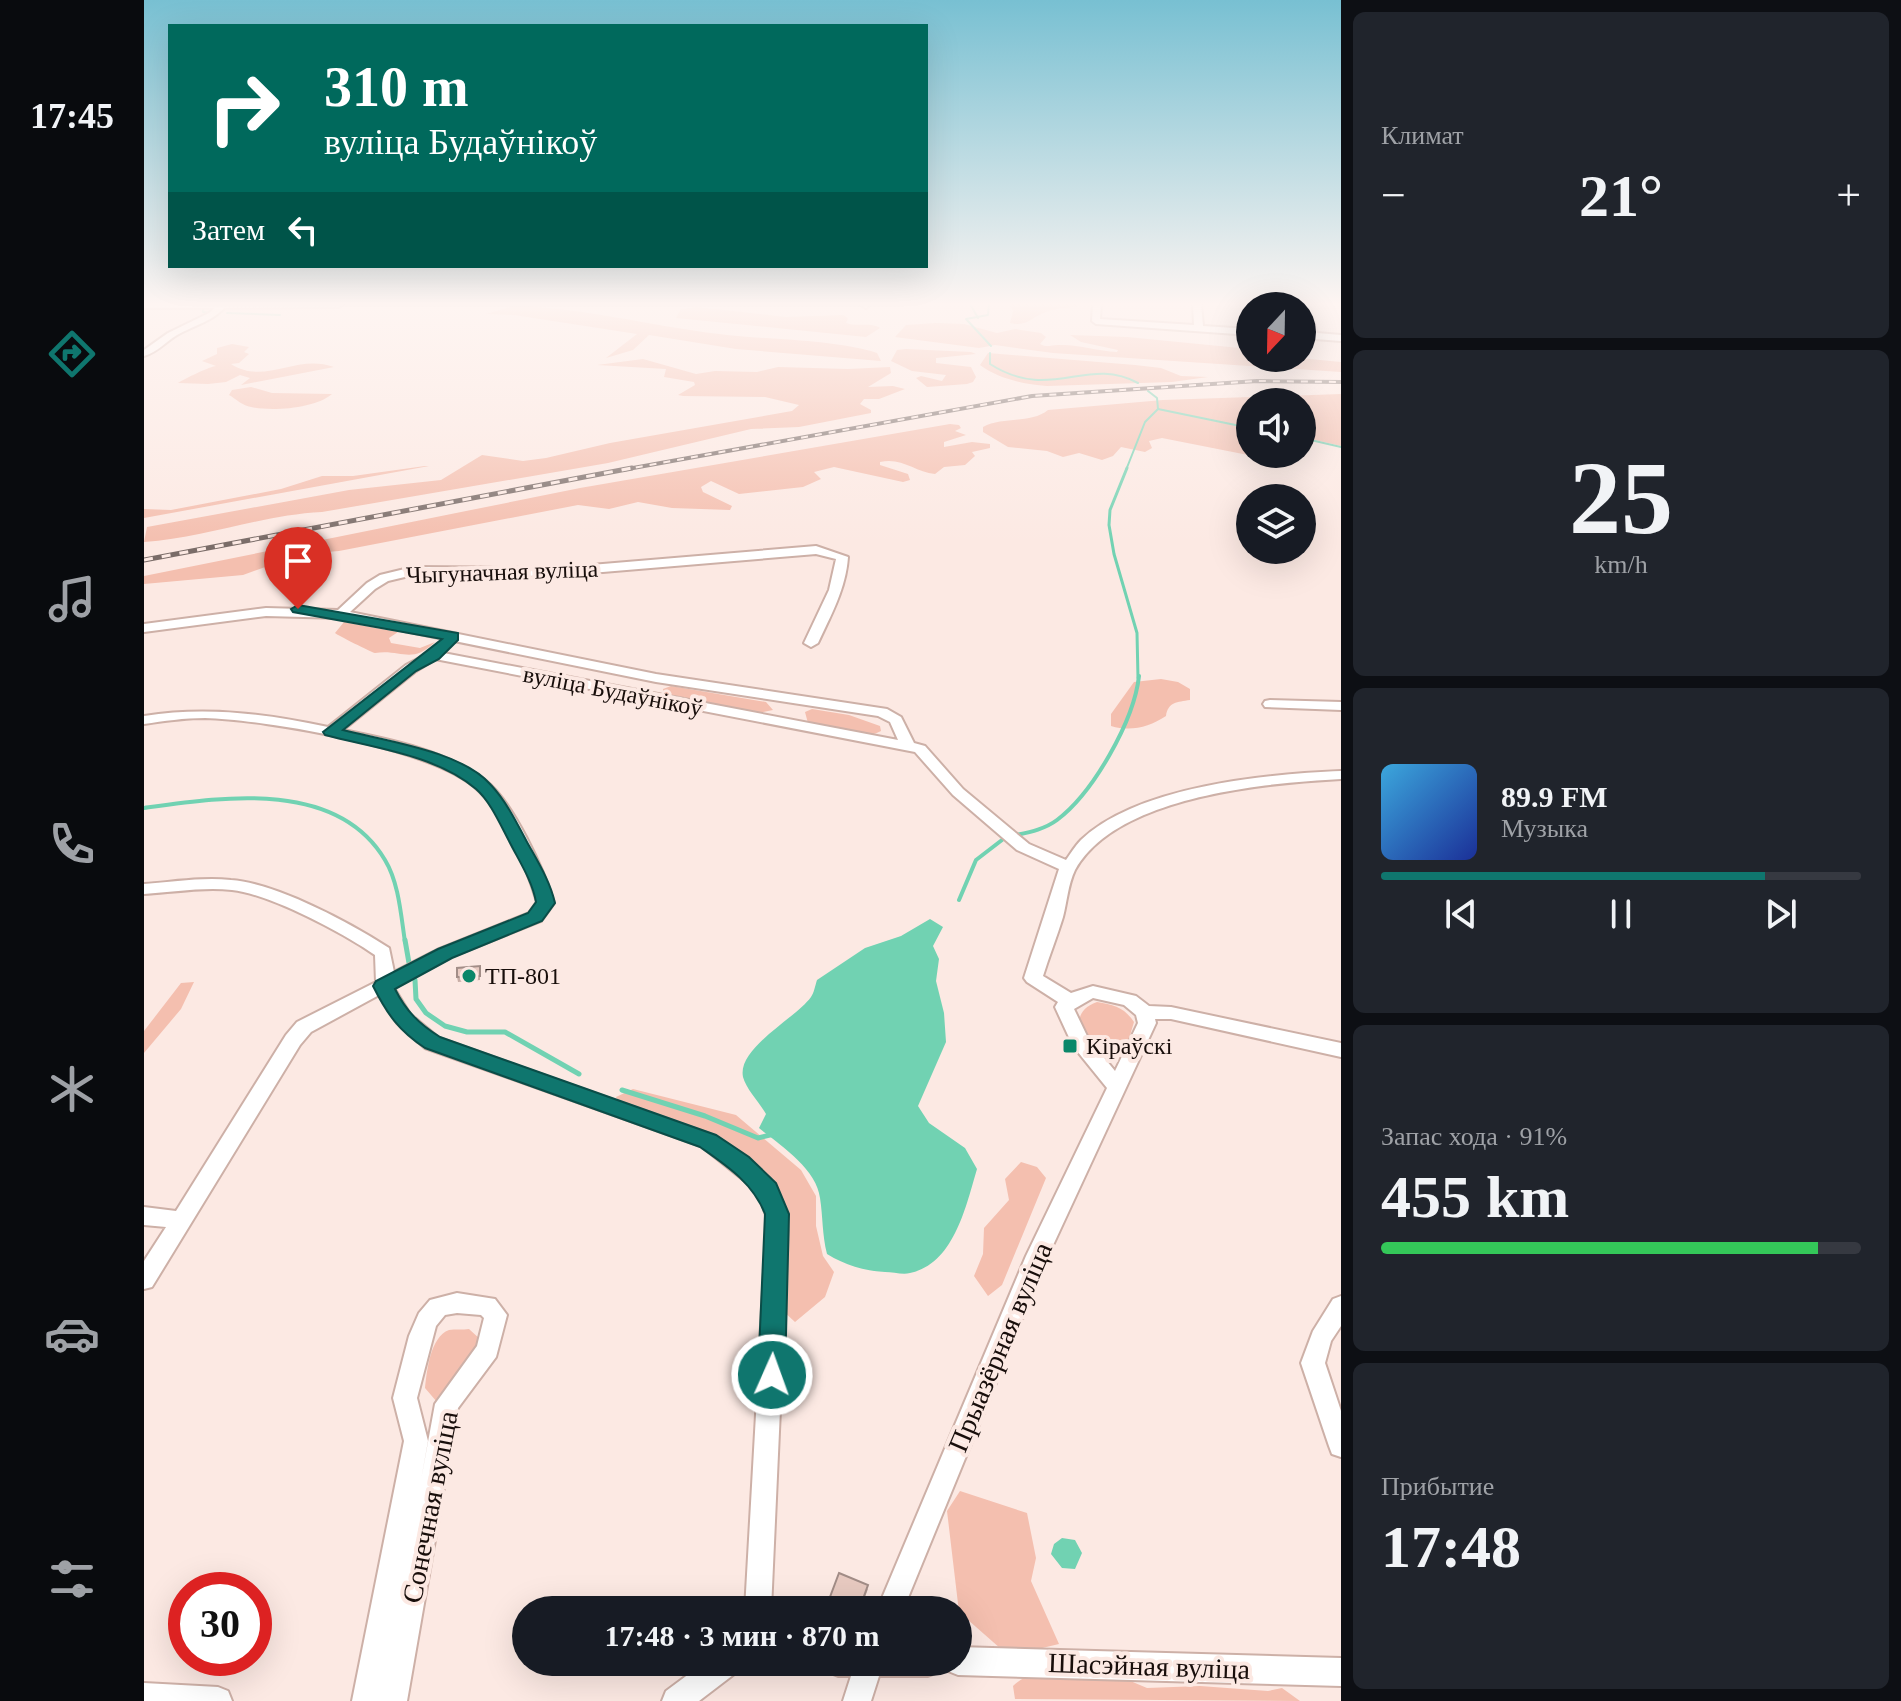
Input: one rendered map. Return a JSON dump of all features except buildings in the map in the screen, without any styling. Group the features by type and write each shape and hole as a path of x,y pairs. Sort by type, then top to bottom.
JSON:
{"street":[{"name":"Чыгуначная вуліца","path":"341,614 384,578 413,571 555,572 816,550 842,557 842,565 840,578 811,643"},
{"path":"144,628 257,611 298,609 341,614 656,678 882,712 896,720 914,747 958,792 1023,847 1069,867"},
{"path":"331,732 411,668 433,655 453,636"},
{"name":"вуліца Будаўнікоў","path":"433,655 914,747"},
{"path":"1270,704 1341,706"},
{"path":"144,720 201,714 240,716 331,732 430,758 459,769 484,786 505,817 542,887 546,903 535,917 445,953 304,1027 144,1280"},
{"path":"1070,1001 1033,978 1069,867 1092,839 1118,821 1151,807 1239,785 1341,775"},
{"path":"144,889 211,884 234,885 269,893 383,952 386,969 384,986 397,1013 432,1043 708,1141 740,1163 768,1190 777,1214 776,1263 759,1596"},
{"path":"1117,1087 1080,1041 1064,1007 1070,1001 1093,992 1108,994 1130,1000 1145,1012 1171,1013 1341,1050"},
{"name":"Прыазёрная вуліца","path":"896,1596 1037,1256 1147,1023 1145,1012"},
{"path":"144,1216 181,1220"},
{"name":"Сонечная вуліца","path":"366,1701 416,1441 405,1398 420,1336 427,1320 438,1307 457,1303 487,1306 496,1315 488,1350 447,1404 393,1701"},
{"path":"1341,1306 1321,1338 1313,1363 1341,1446"},
{"name":"Шасэйная вуліца","path":"972,1661 1341,1672"},
{"path":"676,1701 709,1676"},
{"path":"857,1701 864,1676"},
{"path":"144,1697 218,1701"}],"shaded area":[{"path":"874,383 868,387 905,389 879,399 864,399 860,404 871,413 799,427 751,429 608,463 144,542 147,527 349,490 441,480 482,455 523,461 546,458 610,443 792,411 799,405 765,397 678,395 695,385"},
{"path":"923,383 969,383 967,384 927,387"},
{"path":"1030,383 1129,383 1047,386"},
{"path":"251,387 272,393 332,394 305,406 271,409 242,404 229,395 232,390"},
{"path":"1341,394 1341,446 1316,440 1316,395"},
{"path":"1236,398 1236,453 1162,438 1149,441 1152,448 1145,452 1121,447 1113,456 1102,460 1079,453 1063,457 1047,451 1008,447 983,432 983,427 991,424 1033,417 1048,410"},
{"path":"950,424 959,425 961,428 955,431 966,435 944,442 944,447 972,442 990,444 990,448 972,452 975,456 965,465 944,467 935,474 895,461 880,462 880,465 908,474 910,480 903,482 834,467 814,472 821,479 803,487 739,494 711,481 701,487 703,492 732,506 730,510 672,508 638,502 609,509 578,505 339,551 302,554 243,575 144,584 144,576 580,488"},
{"path":"429,466 144,518 144,509 171,510 281,489 322,476 353,476"},
{"path":"344,622 398,632 389,638 391,643 420,648 435,642 413,655 375,653 335,633"},
{"path":"1161,679 1178,682 1190,689 1190,700 1174,704 1166,716 1146,726 1126,729 1111,726 1111,714 1134,682"},
{"path":"671,686 766,702 773,710 754,714 664,697 663,689"},
{"path":"812,709 849,715 880,726 881,731 856,735 809,727 805,712"},
{"path":"930,919 943,927 933,946 939,959 936,981 944,1013 946,1042 918,1106 929,1123 965,1148 977,1169 956,1232 937,1258 907,1274 870,1270 827,1254 817,1187 796,1158 759,1128 766,1114 745,1082 744,1066 758,1044 811,997 817,980 865,948 901,936"},
{"path":"194,982 181,1009 144,1053 144,1031 181,983"},
{"path":"1097,1002 1118,1008 1134,1022 1126,1049 1116,1055 1098,1051 1084,1036 1080,1026 1080,1017 1085,1009"},
{"path":"633,1089 736,1115 801,1170 816,1196 816,1226 823,1256 834,1272 825,1297 795,1322 782,1310 783,1215 744,1162 620,1105 616,1097"},
{"path":"1021,1162 1037,1167 1046,1178 1002,1285 988,1296 974,1276 983,1254 984,1228 1009,1200 1005,1179"},
{"path":"469,1329 481,1340 471,1363 437,1402 425,1388 434,1347 449,1330"},
{"path":"960,1491 1027,1513 1036,1558 1031,1581 1059,1644 1009,1656 972,1623 972,1596 957,1596 947,1511"},
{"path":"1062,1538 1075,1540 1082,1553 1075,1569 1062,1568 1051,1554 1054,1544"},
{"path":"1058,1671 1109,1672 1147,1688 1200,1686 1268,1691 1282,1688 1300,1701 1015,1699 1013,1686 1033,1675"}],"waterway":[{"path":"1148,391 1157,398 1158,409"},
{"path":"1126,470 1145,422 1158,409"},
{"path":"1158,409 1236,425"},
{"path":"1316,441 1341,447"},
{"path":"1127,468 1110,510 1109,525 1114,554 1137,633 1138,678"},
{"path":"1016,835 1052,823 1071,808 1084,792 1110,755 1120,734 1136,694 1139,676"},
{"path":"144,808 242,798 308,805 338,816 364,834 390,869 405,942"},
{"path":"959,900 976,860 1002,840"},
{"path":"405,940 409,963"},
{"path":"415,980 416,999 426,1013 445,1026 467,1032 505,1032 579,1074"},
{"path":"622,1090 705,1116 758,1138 774,1134"}],"railway":[{"path":"622,470 1032,396 1221,383"},
{"path":"144,560 632,468"}],"place":[{"name":"ТП-801","path":"469,976"},
{"name":"Кіраўскі","path":"1070,1046"}],"route":[{"path":"298,609 341,614 453,636 433,655 411,668 331,732 430,758 459,769 484,786 505,817 542,887 546,903 535,917 445,953 384,986 397,1013 432,1043 708,1141 740,1163 768,1190 777,1214 772,1375"}]}
